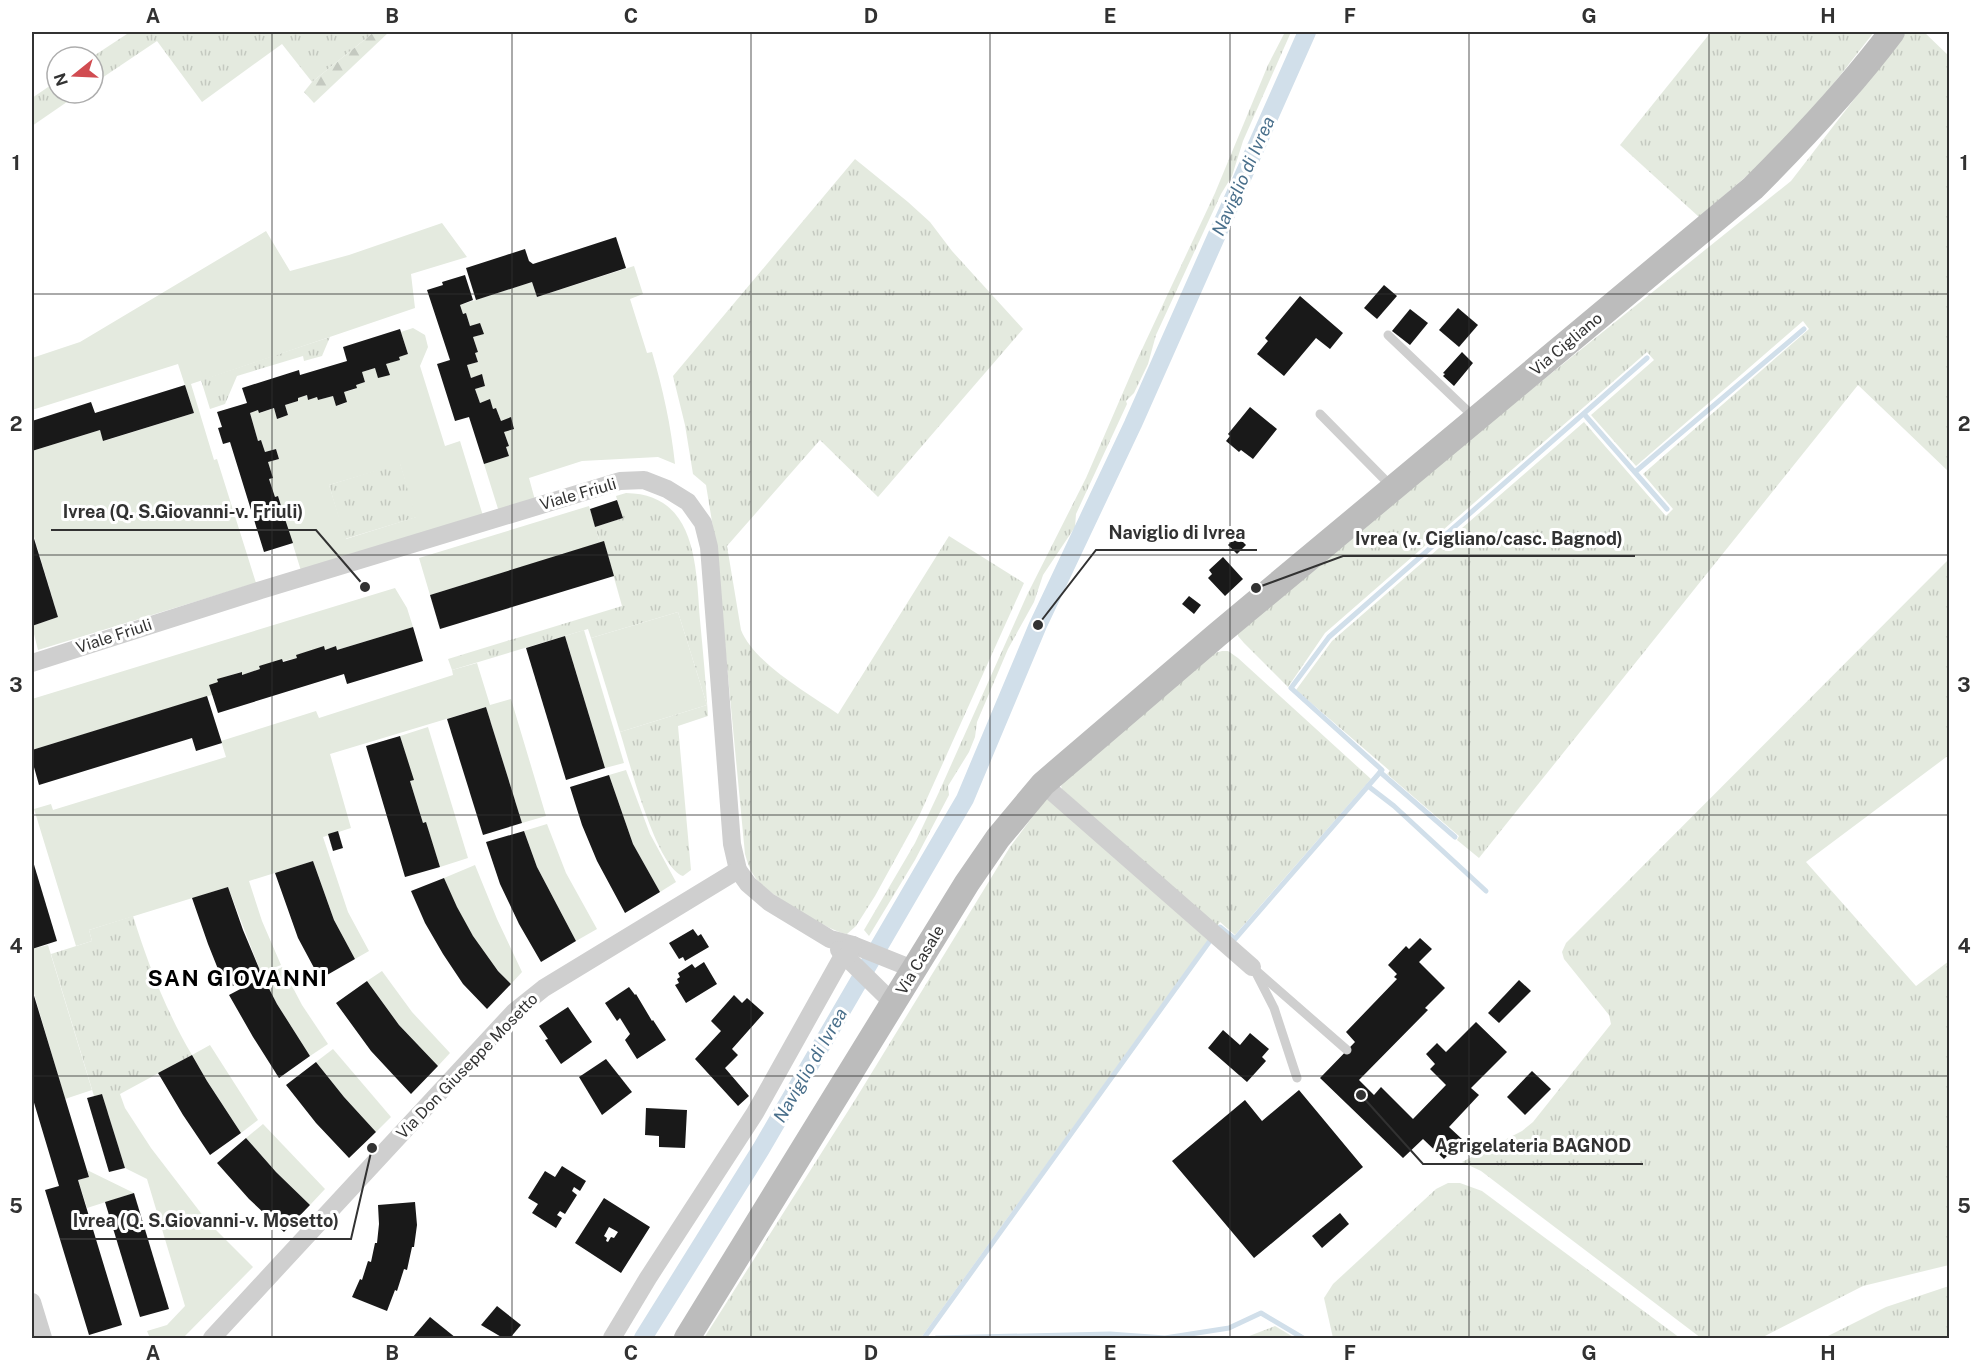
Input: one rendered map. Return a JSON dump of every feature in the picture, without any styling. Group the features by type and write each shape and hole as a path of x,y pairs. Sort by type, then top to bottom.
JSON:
{"main road":[{"name":"Via Cigliano","path":"1217,635 1753,188 1808,133 1892,32"},
{"name":"Via Casale","path":"687,1338 893,1003 903,965 1043,784 1217,635"}],"street":[{"name":"Viale Friuli","path":"32,663 261,590 620,481 644,480 667,489 688,502 703,524 709,547 732,844 738,870 759,894 849,951 903,965"},
{"path":"1043,784 1252,967"},
{"name":"Via Don Giuseppe Mosetto","path":"212,1338 514,1012 544,988 738,870"},
{"path":"612,1338 648,1278 755,1113 840,961 849,951"},
{"name":"Viale Friuli","path":"849,951 893,1003"},
{"path":"32,1302 43,1338"}],"lane":[{"path":"1388,334 1476,419"},
{"path":"1320,414 1393,488"},
{"path":"1252,967 1347,1050"},
{"path":"1252,967 1274,1008 1297,1078"}],"green space":[{"path":"130,32 374,32 312,82 282,44 202,102 157,41 105,76 105,48"},
{"path":"374,32 389,32 314,103 304,92 312,82"},
{"path":"1285,32 1291,32 1243,141 1232,176 1221,194 1156,335 1148,364 1134,393 1126,401 1127,404 1076,514 1075,527 1043,575 1034,602 1008,649 977,722 975,737 969,752 948,786 949,795 915,860 869,936 864,930 915,843 939,792 1027,595 1086,478 1137,360 1215,193 1268,65"},
{"path":"1711,32 1874,32 1824,96 1770,156 1699,217 1620,145"},
{"path":"1906,32 1924,32 1949,56 1949,472 1858,385 1479,858 1457,840 1459,836 1387,774 1390,771 1296,690 1332,641 1584,422 1666,516 1673,509 1643,474 1809,329 1803,321 1636,466 1591,415 1654,360 1647,352 1325,633 1288,687 1238,636 1238,628 1341,542 1791,181"},
{"path":"45,89 45,105 63,105 32,126 32,98"},
{"path":"855,159 930,222 952,251 1023,329 878,497 820,440 727,546 741,630 757,654 769,666 838,714 949,536 1024,583 920,814 875,896 856,926 847,934 816,921 766,889 755,877 746,858 715,540 706,485 693,474 685,425 673,376"},
{"path":"442,223 467,257 411,274 415,308 191,384 256,583 38,650 32,626 58,617 32,530 32,451 100,430 104,441 194,413 178,364 32,410 32,358 80,342 266,231 290,271 349,255"},
{"path":"634,266 643,294 630,299 647,353 652,352 656,366 669,422 675,464 658,457 582,461 529,478 535,500 499,512 484,464 509,456 506,447 509,446 504,432 514,428 511,418 501,421 490,400 480,403 475,389 485,386 482,375 471,378 467,365 478,362 475,353 478,352 473,337 483,334 470,326 466,313 463,314 460,305 532,282 537,297"},
{"path":"413,328 425,335 428,347 420,366 445,446 460,441 484,519 302,574 285,519 297,516 282,509 269,479 273,478 268,462 279,459 276,449 265,452 261,440 258,441 250,413 258,410 260,413 274,408 277,419 288,415 285,405 307,395 308,400 333,396 336,406 346,403 344,392 356,389 356,385 365,382 362,372 375,368 389,374 386,364 408,354 401,332","holes":["400,464 416,517 346,539 329,485"]},
{"path":"330,337 322,356 304,361 303,356 237,376 225,404 210,409 201,380"},
{"path":"400,463 417,517 345,539 329,485"},
{"path":"626,493 649,497 667,506 680,520 694,557 708,716 678,726 691,870 683,876 673,868 663,854 654,834 620,732 707,705 678,612 591,638 588,629 452,670 448,659 622,606 604,542 600,543 595,527 623,518 616,496"},
{"path":"589,506 600,543 430,595 419,558"},
{"path":"1949,559 1949,755 1806,862 1916,986 1949,961 1949,1265 1863,1286 1761,1338 1701,1338 1481,1171 1462,1162 1522,1131 1533,1122 1611,1024 1609,1015 1564,959 1562,952 1566,943"},
{"path":"395,588 407,608 413,627 337,650 336,646 325,650 324,647 297,655 297,658 259,666 260,669 242,675 241,672 218,679 212,695 32,750 32,699"},
{"path":"678,612 707,705 620,732 591,638"},
{"path":"584,630 624,763 605,768 565,636"},
{"path":"1228,651 1238,658 1371,779 1235,935 1220,922 1216,928 1061,786 1071,773 1207,655"},
{"path":"477,663 490,705 511,699 546,816 522,823 486,707 330,754 351,828 323,837 348,912 369,951 355,959 334,920 313,861 249,881 262,921 281,965 261,973 228,887 89,930 92,941 76,946 34,809 51,804 53,810 226,757 221,741 316,711 319,718 453,675 452,670"},
{"path":"428,727 468,858 440,867 410,781 413,780 400,736"},
{"path":"626,770 650,834 676,882 660,892 633,844 609,775"},
{"path":"1048,799 1209,939 921,1338 704,1338 855,1100 1010,847"},
{"path":"547,824 566,873 597,929 576,941 537,867 524,831"},
{"path":"475,865 522,972 511,984 490,961 472,934 444,878"},
{"path":"133,916 158,987 192,1055 120,1094 94,1096 51,954 92,941 89,930"},
{"path":"48,945 92,1090 65,1099 32,987 32,949"},
{"path":"282,967 302,1005 328,1044 310,1056 263,977"},
{"path":"382,971 412,1012 450,1053 438,1066 399,1025 367,981"},
{"path":"210,1045 258,1120 241,1133 192,1055"},
{"path":"333,1049 391,1117 376,1132 316,1062"},
{"path":"102,1094 120,1094 125,1108 151,1148 207,1221 253,1267 183,1338 150,1338 147,1331 167,1325 185,1306 147,1179 125,1168"},
{"path":"263,1124 325,1189 310,1205 246,1138"},
{"path":"87,1170 134,1193 87,1208 78,1180 89,1177"},
{"path":"1448,1183 1460,1183 1482,1191 1680,1338 1333,1338 1324,1298 1333,1284 1436,1189"},
{"path":"1949,1286 1949,1338 1824,1338 1886,1307"},
{"path":"1275,1326 1295,1338 1244,1338"}],"building":[{"path":"616,237 626,268 537,297 532,282 476,300 466,268 525,249 529,261 533,264"},
{"path":"465,275 473,300 460,305 463,314 466,313 470,326 480,323 484,334 473,337 478,352 475,353 478,362 467,365 471,378 482,374 485,386 475,389 480,403 490,399 501,421 511,417 514,429 504,432 509,446 506,447 509,456 484,464 469,417 455,421 437,364 450,360 427,290 443,285 442,282"},
{"path":"1384,285 1397,296 1377,319 1364,308"},
{"path":"1300,296 1343,333 1330,349 1316,338 1284,376 1257,354 1268,341 1265,338"},
{"path":"1458,308 1478,325 1459,347 1439,330"},
{"path":"1410,309 1428,323 1410,345 1392,331"},
{"path":"400,329 408,354 399,357 400,360 386,364 390,375 378,378 375,368 362,372 365,382 356,385 357,388 344,392 347,402 336,406 333,396 308,400 307,395 285,405 288,415 277,419 274,408 259,413 258,410 250,413 258,441 261,440 265,452 276,449 279,459 268,462 273,478 269,479 275,497 278,496 282,509 294,505 297,516 285,519 293,543 264,552 230,442 223,444 218,428 222,427 217,412 247,403 242,388 299,370 300,375 347,361 343,347"},
{"path":"1462,352 1473,363 1454,386 1443,376 1445,374 1443,373"},
{"path":"185,385 194,413 103,441 100,430 32,451 32,421 91,402 95,413"},
{"path":"1250,407 1277,429 1253,459 1241,450 1239,452 1226,441 1230,436 1228,434"},
{"path":"617,500 623,518 595,527 590,509"},
{"path":"32,532 58,617 32,626"},
{"path":"1237,536 1246,545 1237,554 1228,545"},
{"path":"604,541 614,576 440,629 430,595"},
{"path":"1223,557 1243,579 1225,596 1208,578 1212,574 1209,570"},
{"path":"1189,596 1201,605 1194,614 1182,604"},
{"path":"413,627 423,661 347,684 344,674 218,713 209,685 218,682 217,679 242,672 242,675 260,669 259,666 282,659 283,662 297,658 296,655 324,646 325,650 336,646 337,650"},
{"path":"565,636 605,768 566,780 526,648"},
{"path":"207,696 222,743 196,751 192,738 39,785 32,760 32,750"},
{"path":"486,707 522,823 483,835 447,719"},
{"path":"400,736 414,780 410,781 440,867 405,877 366,746"},
{"path":"609,775 633,844 660,892 625,913 597,861 570,787"},
{"path":"338,831 343,848 333,851 328,834"},
{"path":"524,831 537,867 576,941 541,962 500,884 486,842"},
{"path":"32,858 57,941 32,949"},
{"path":"313,861 334,920 355,959 320,979 298,938 275,873"},
{"path":"444,878 473,936 498,971 511,984 487,1009 463,984 443,954 425,923 411,891"},
{"path":"228,887 261,973 226,989 192,898"},
{"path":"693,929 698,936 701,934 709,947 685,961 683,957 679,959 669,943"},
{"path":"1420,938 1432,949 1419,962 1445,988 1425,1008 1428,1010 1359,1080 1374,1095 1381,1087 1413,1119 1446,1085 1430,1069 1435,1064 1426,1054 1437,1043 1446,1052 1476,1022 1507,1052 1471,1088 1479,1095 1449,1127 1463,1140 1444,1159 1423,1139 1403,1158 1320,1078 1355,1042 1346,1032 1397,979 1394,977 1397,974 1388,965 1406,946 1409,949"},
{"path":"704,962 717,984 686,1003 675,985 679,983 678,973 692,964 695,968"},
{"path":"263,977 310,1056 279,1078 229,995"},
{"path":"1519,980 1531,991 1499,1023 1488,1013"},
{"path":"367,981 399,1025 438,1066 411,1094 371,1051 336,1003"},
{"path":"629,987 666,1040 637,1059 625,1040 630,1034 620,1018 617,1021 605,1003"},
{"path":"32,989 89,1177 78,1180 122,1325 89,1335 45,1190 59,1186 32,1096"},
{"path":"734,995 742,1003 747,998 764,1013 732,1049 738,1055 725,1068 749,1096 738,1106 695,1059 721,1031 711,1021"},
{"path":"568,1007 592,1042 561,1064 545,1040 548,1039 539,1026"},
{"path":"1223,1030 1240,1045 1250,1033 1269,1049 1262,1057 1266,1061 1247,1082 1208,1048"},
{"path":"192,1055 241,1133 210,1155 158,1073"},
{"path":"606,1059 632,1092 602,1115 579,1077"},
{"path":"316,1062 376,1132 349,1158 316,1123 286,1085"},
{"path":"1532,1071 1551,1089 1525,1115 1507,1097"},
{"path":"1299,1090 1363,1167 1254,1258 1172,1161 1245,1100 1262,1121"},
{"path":"102,1094 125,1168 109,1172 87,1098"},
{"path":"646,1108 687,1110 685,1148 659,1147 659,1136 645,1135"},
{"path":"246,1138 310,1205 284,1232 249,1199 217,1163"},
{"path":"562,1166 586,1181 580,1191 574,1187 572,1191 577,1195 565,1214 560,1211 557,1215 562,1218 556,1228 532,1213 538,1204 528,1198 545,1171 555,1177"},
{"path":"134,1193 169,1309 140,1317 105,1202"},
{"path":"604,1198 650,1227 621,1273 575,1243","holes":["609,1227 618,1232 614,1238 611,1237 608,1242 606,1241 607,1238 604,1236"]},
{"path":"415,1202 417,1225 414,1247 412,1247 407,1270 404,1269 387,1311 352,1297 360,1279 362,1280 368,1261 371,1262 375,1243 377,1243 378,1205"},
{"path":"1340,1213 1349,1224 1322,1248 1312,1236"},
{"path":"497,1306 521,1325 510,1338 503,1338 481,1325"},
{"path":"430,1317 456,1338 412,1338"}],"waterway":[{"name":"Naviglio di Ivrea","path":"643,1338 761,1149 965,799 1038,625 1133,424 1307,32"},
{"path":"1635,472 1804,329"},
{"path":"1218,931 1220,927 1235,939 1382,770 1291,688 1329,637 1647,358"},
{"path":"1584,414 1667,509"},
{"path":"1380,772 1455,837"},
{"path":"1368,786 1394,806 1486,891"},
{"path":"924,1338 1212,938"},
{"path":"936,1338 1110,1334 1165,1338 1229,1328 1261,1313 1303,1338"}],"place":[{"name":"Ivrea (Q. S.Giovanni-v. Friuli)","path":"365,587"},
{"name":"Ivrea (v. Cigliano/casc. Bagnod)","path":"1256,588"},
{"name":"Naviglio di Ivrea","path":"1038,625"},
{"name":"Agrigelateria BAGNOD","path":"1361,1095"},
{"name":"Ivrea (Q. S.Giovanni-v. Mosetto)","path":"372,1148"}],"district":[{"name":"SAN GIOVANNI","path":"238,978"}]}
